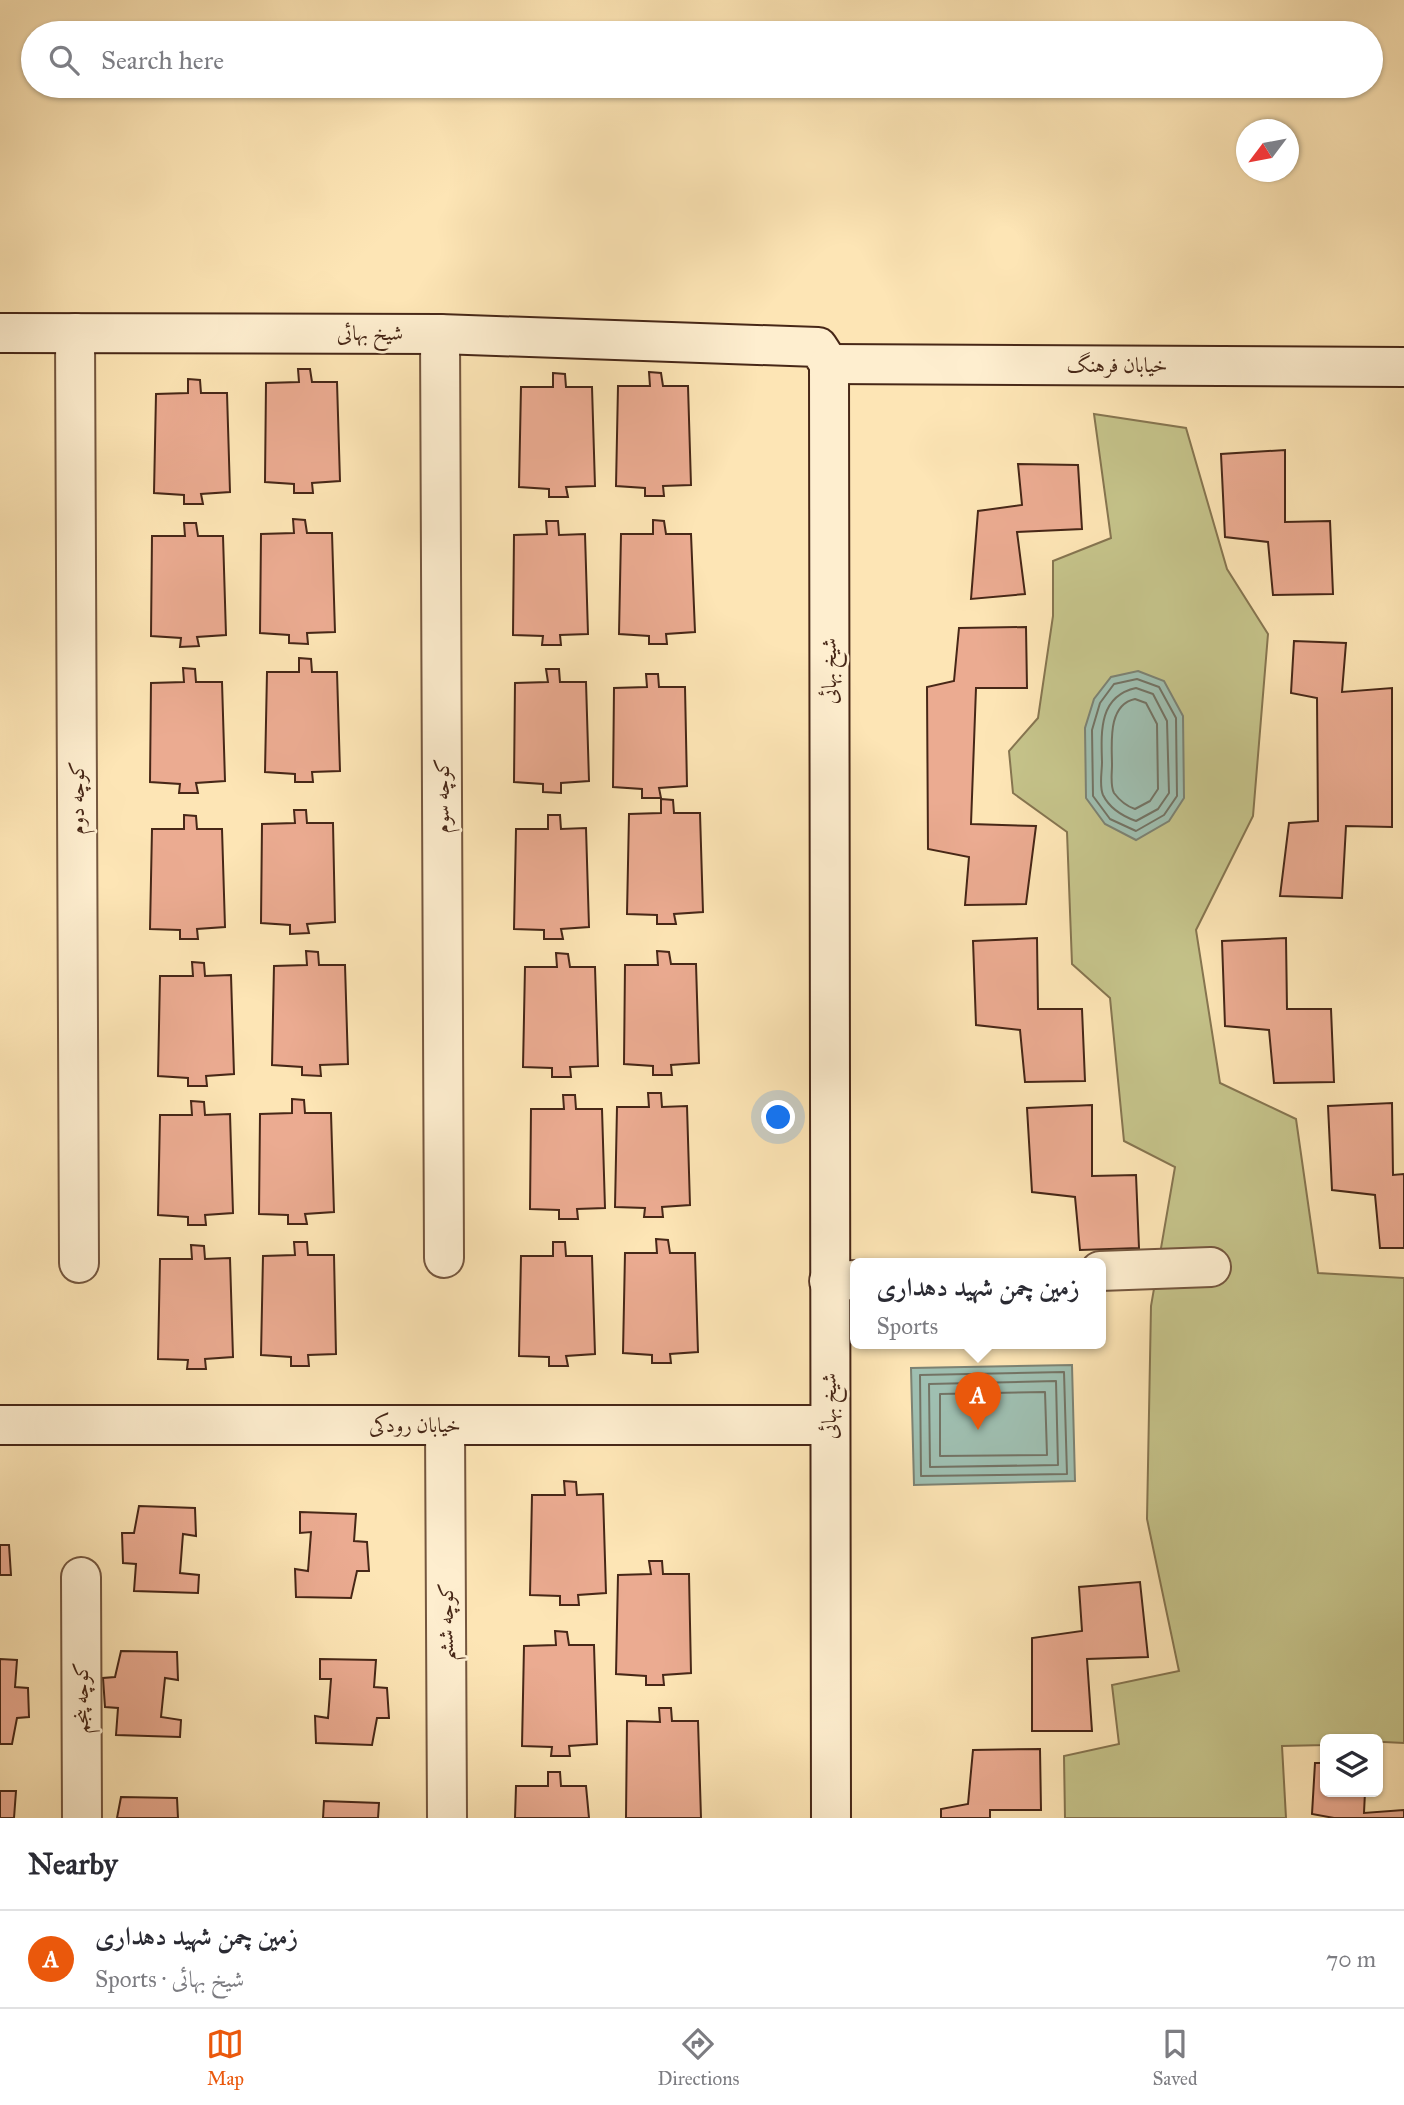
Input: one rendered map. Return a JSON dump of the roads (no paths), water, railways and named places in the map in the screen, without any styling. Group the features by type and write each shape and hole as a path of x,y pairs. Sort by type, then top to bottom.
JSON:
{"street":[{"name":"شیخ بهائی","path":"0,333 440,334 818,346 829,363 842,1280 829,1425 831,1818"},
{"name":"کوچه دوم","path":"75,333 79,1263"},
{"name":"کوچه سوم","path":"440,334 444,1258"},
{"name":"خیابان فرهنگ","path":"829,363 1404,367"},
{"path":"1106,1271 1211,1267"},
{"name":"خیابان رودکی","path":"0,1425 829,1425"},
{"name":"کوچه ششم","path":"445,1425 447,1818"},
{"name":"کوچه پنجم","path":"80,1577 82,1818"}],"water":[{"path":"1138,671 1164,681 1183,716 1184,798 1169,821 1136,840 1105,824 1086,798 1085,728 1094,699 1111,677"},
{"path":"1072,1365 1075,1481 914,1485 911,1368"}],"place":[{"name":"زمین چمن شهید دهداری","path":"978,1430"}]}
